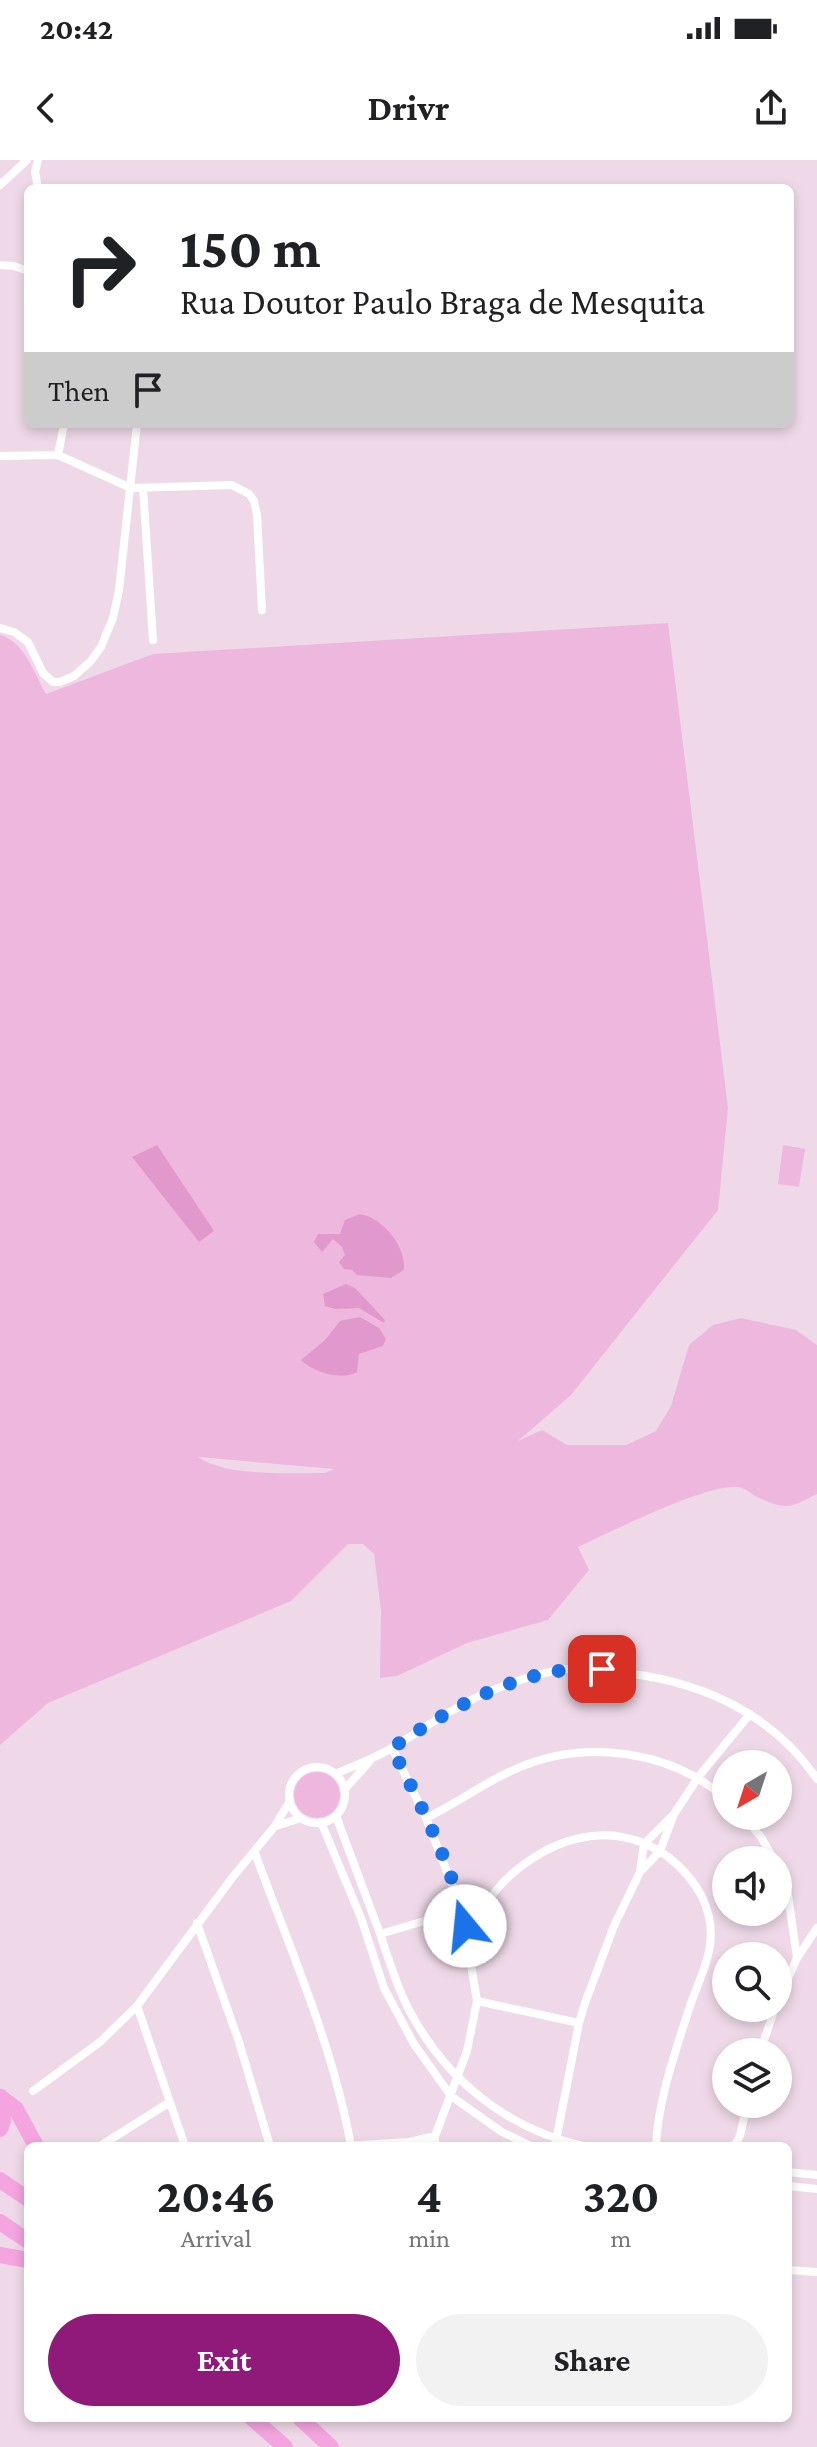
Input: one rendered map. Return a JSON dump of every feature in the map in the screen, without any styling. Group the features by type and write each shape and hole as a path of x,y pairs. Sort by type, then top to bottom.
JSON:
{"highway":[{"path":"0,2097 3,2121 0,2129"},
{"path":"0,2097 16,2109 34,2142"},
{"path":"0,2180 24,2196"},
{"path":"0,2222 24,2238"},
{"path":"0,2255 24,2259"},
{"path":"257,2422 285,2447"},
{"path":"304,2422 331,2447"}],"street":[{"path":"0,185 27,160"},
{"path":"37,184 35,172 38,160"},
{"path":"0,265 24,270"},
{"path":"58,455 63,428"},
{"path":"0,628 14,632 28,642 43,673 53,682 67,680 90,662 101,647 113,618 137,428"},
{"path":"0,456 58,455 131,488 217,484 232,485 249,494 257,515 262,610"},
{"path":"143,488 153,640"},
{"path":"335,1774 392,1748 443,1715 480,1696 540,1674 567,1669 602,1669 688,1685 712,1693 750,1714 790,1745 817,1779"},
{"path":"336,1816 407,2006 438,2054 457,2077 502,2115 556,2142 579,2023 614,1926 640,1872 644,1844 674,1814 698,1778 750,1714"},
{"path":"392,1748 426,1818 460,1906 477,2001 471,2037 435,2141"},
{"path":"426,1818 517,1768 570,1752 588,1750 658,1762 698,1778 712,1788"},
{"path":"344,1790 373,1758"},
{"path":"33,2091 100,2042 137,2006 197,1923 275,1826 290,1801 292,1783 303,1771 321,1767 335,1774 344,1790 345,1799 336,1816 321,1822 301,1818 290,1801"},
{"path":"640,1872 660,1851 674,1814"},
{"path":"275,1826 301,1818"},
{"path":"321,1822 361,1918 384,1988 414,2044 451,2096 502,2132 523,2142"},
{"path":"468,1942 484,1907 502,1884 533,1859 571,1839 606,1834 625,1837 660,1851 685,1871 697,1885 708,1911 709,1952 680,2037 656,2142"},
{"path":"255,1853 315,2013 348,2142"},
{"path":"380,1934 460,1906 484,1907"},
{"path":"197,1923 239,2042 269,2142"},
{"path":"792,1923 797,1958"},
{"path":"792,1970 817,1928"},
{"path":"477,2001 579,2023"},
{"path":"137,2006 184,2142"},
{"path":"106,2142 170,2102"},
{"path":"736,2142 744,2118"},
{"path":"651,2142 657,2132"},
{"path":"740,2136 742,2142"},
{"path":"792,2172 817,2174 816,2189 792,2186"},
{"path":"792,2270 817,2272"}],"shaded area":[{"path":"668,623 728,1108 718,1210 571,1395 518,1441 542,1430 567,1445 626,1445 656,1431 671,1406 689,1345 713,1325 741,1318 796,1330 817,1345 817,1494 786,1506 773,1504 741,1488 724,1488 659,1510 578,1547 589,1570 548,1620 467,1643 397,1676 380,1678 381,1611 374,1554 363,1544 348,1544 291,1601 48,1703 0,1745 0,635 22,651 46,694 153,654","holes":["198,1457 334,1469 325,1473 242,1471"]},
{"path":"157,1145 214,1231 199,1242 132,1157"},
{"path":"783,1145 805,1149 799,1187 778,1184"},
{"path":"360,1214 377,1221 391,1234 401,1252 404,1270 391,1278 357,1275 352,1270 344,1269 339,1262 345,1255 333,1239 322,1252 314,1242 318,1234 340,1234 345,1220"},
{"path":"346,1284 355,1288 385,1320 384,1323 359,1308 335,1309 325,1306 323,1294"},
{"path":"360,1317 379,1328 386,1339 383,1346 359,1354 357,1372 343,1376 328,1374 301,1360 325,1340 340,1321"},
{"path":"317,1772 333,1779 340,1795 333,1811 317,1818 301,1811 294,1795 301,1779"}],"route":[{"path":"465,1926 459,1901 426,1818 392,1748 443,1715 508,1685 567,1669 602,1669"}]}
